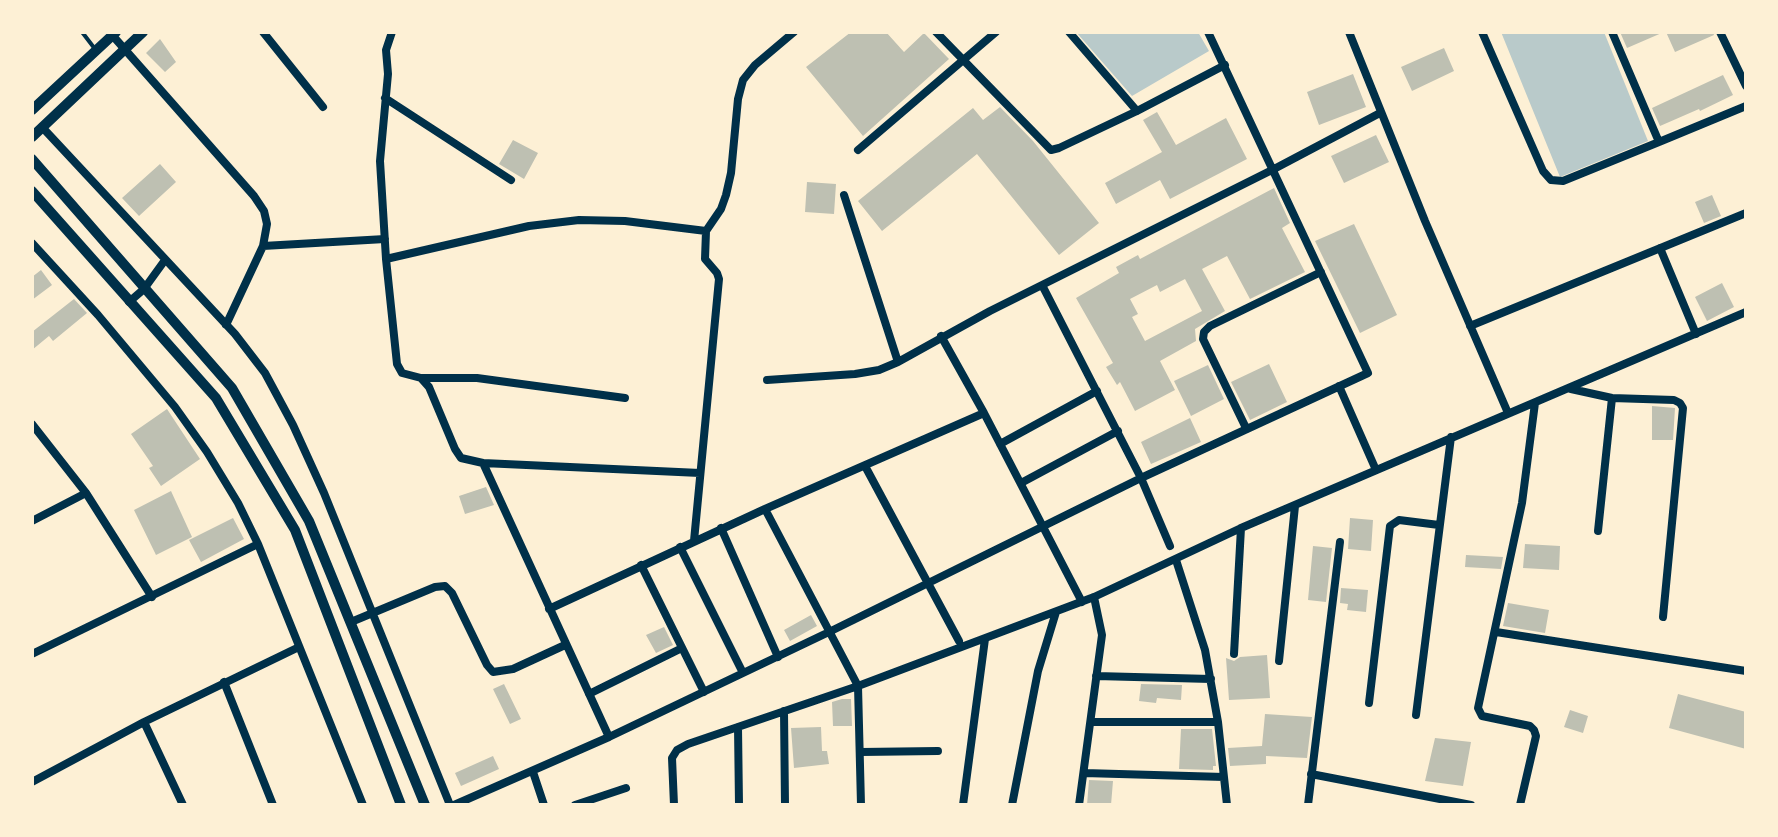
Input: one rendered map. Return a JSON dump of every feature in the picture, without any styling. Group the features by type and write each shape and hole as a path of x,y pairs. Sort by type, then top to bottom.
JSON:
{"street":[{"path":"32,137 143,32"},
{"path":"263,32 323,107"},
{"path":"392,32 386,50 388,74 380,161 386,259 397,364 402,373 421,378 477,378 625,398"},
{"path":"694,541 719,279 705,259 706,231 721,209 726,195 743,80 755,65 794,32"},
{"path":"936,32 1051,150 1137,111 1225,65"},
{"path":"858,150 996,32"},
{"path":"1069,32 1137,111"},
{"path":"42,127 226,325 265,373 293,425 452,805 609,737 1141,478 1368,373 1208,32"},
{"path":"1349,32 1380,113 1508,413"},
{"path":"1482,32 1543,171 1551,180 1563,181 1746,106"},
{"path":"1612,32 1659,142"},
{"path":"1720,32 1746,86"},
{"path":"32,110 115,34 125,50 264,211 267,224 263,246 226,325"},
{"path":"385,98 511,180"},
{"path":"767,380 855,374 879,370 898,362 941,336 1380,113"},
{"path":"32,159 232,388 309,521 425,805"},
{"path":"32,191 216,398 295,530 401,805"},
{"path":"844,195 898,362"},
{"path":"1470,326 1746,213"},
{"path":"386,259 529,226 579,220 625,221 706,231"},
{"path":"263,246 385,239"},
{"path":"32,243 98,315 175,407 238,503 258,544 363,805"},
{"path":"1660,248 1696,334"},
{"path":"129,302 144,289 165,260"},
{"path":"1246,428 1203,339 1204,332 1210,326 1321,272"},
{"path":"1042,285 1118,431 1170,546"},
{"path":"674,805 672,764 677,750 688,744 858,686 1082,602 1241,528 1746,312"},
{"path":"941,336 1082,602"},
{"path":"421,378 435,398 461,458 483,463 700,473"},
{"path":"1339,386 1376,470"},
{"path":"1570,389 1612,398 1674,400 1683,408 1663,617"},
{"path":"1000,444 1097,391"},
{"path":"1598,531 1612,398"},
{"path":"1520,805 1536,736 1534,730 1530,726 1482,716 1478,708 1522,503 1535,403"},
{"path":"549,609 721,528 984,413"},
{"path":"32,424 86,493 152,597"},
{"path":"1021,483 1118,431"},
{"path":"1416,715 1451,437"},
{"path":"483,463 609,737"},
{"path":"865,466 959,641"},
{"path":"32,521 86,493"},
{"path":"1279,661 1295,506"},
{"path":"765,509 858,686 861,805"},
{"path":"1369,703 1390,526 1399,520 1439,525"},
{"path":"721,528 778,657"},
{"path":"1234,654 1241,528"},
{"path":"1308,805 1340,542"},
{"path":"32,654 258,544"},
{"path":"680,547 743,673"},
{"path":"1176,560 1205,650 1218,722 1227,805"},
{"path":"641,565 704,692"},
{"path":"351,622 435,587 445,586 452,593 493,672 513,669 565,645"},
{"path":"1079,805 1102,635 1094,597"},
{"path":"1012,805 1026,723 1056,612"},
{"path":"1496,632 1746,671"},
{"path":"963,805 985,639"},
{"path":"32,782 144,722 299,647"},
{"path":"589,694 682,648"},
{"path":"1096,676 1211,679"},
{"path":"224,682 273,805"},
{"path":"784,711 785,805"},
{"path":"144,722 182,802 171,805"},
{"path":"1091,722 1218,722"},
{"path":"738,727 739,805"},
{"path":"861,752 938,751"},
{"path":"533,772 544,805"},
{"path":"1084,773 1224,777"},
{"path":"1311,774 1471,805"},
{"path":"575,805 626,788"},
{"path":"1408,805 1410,794"}],"lane":[{"path":"82,32 97,51"}],"shaded area":[{"path":"1076,32 1198,32 1209,51 1132,96"},
{"path":"1501,32 1604,32 1648,141 1560,177"}],"building":[{"path":"851,32 886,32 904,52 924,33 949,59 863,136 806,67"},
{"path":"1620,32 1664,32 1627,48"},
{"path":"1666,32 1713,32 1714,35 1675,52"},
{"path":"160,39 176,62 165,72 146,53"},
{"path":"1444,48 1454,71 1412,91 1401,67"},
{"path":"1353,74 1366,107 1319,125 1307,92"},
{"path":"1723,75 1733,95 1660,126 1652,108"},
{"path":"1000,107 1033,141 1099,223 1059,255 977,154 882,231 858,201 973,108 983,120"},
{"path":"1157,112 1176,145 1226,118 1247,159 1170,199 1160,180 1116,204 1105,183 1162,152 1143,120"},
{"path":"1376,135 1389,162 1344,183 1331,156"},
{"path":"513,140 538,153 524,179 499,164"},
{"path":"160,164 176,182 139,216 122,198"},
{"path":"807,182 836,184 834,214 805,212"},
{"path":"1274,188 1290,223 1282,228 1305,272 1250,299 1227,256 1202,269 1225,311 1195,329 1196,341 1160,361 1175,390 1135,411 1120,382 1117,385 1106,367 1113,363 1076,298 1119,273 1116,267 1138,255 1140,259","holes":["1185,279 1202,311 1145,341 1132,317 1138,314 1130,299 1157,285 1160,292"]},
{"path":"1712,195 1721,216 1704,223 1695,202"},
{"path":"1354,224 1397,315 1360,333 1315,241"},
{"path":"41,270 52,285 32,300 32,277"},
{"path":"1722,283 1734,307 1707,321 1695,297"},
{"path":"74,299 87,313 53,341 49,336 32,350 32,332"},
{"path":"1269,364 1287,402 1250,420 1231,382"},
{"path":"1208,365 1224,399 1191,416 1174,381"},
{"path":"1652,406 1675,408 1673,440 1652,440"},
{"path":"167,409 200,459 161,486 149,468 153,466 131,434"},
{"path":"1190,418 1201,442 1151,464 1141,442"},
{"path":"486,487 494,505 465,514 459,496"},
{"path":"171,491 192,537 156,555 134,510"},
{"path":"233,518 244,539 201,562 189,540"},
{"path":"1350,518 1373,520 1371,551 1348,549"},
{"path":"1525,544 1560,546 1559,570 1523,568"},
{"path":"1313,546 1332,548 1326,602 1308,600"},
{"path":"1466,555 1503,557 1501,569 1465,567"},
{"path":"1341,588 1368,590 1366,612 1347,610 1348,604 1340,603"},
{"path":"1508,603 1549,610 1545,633 1503,626"},
{"path":"811,615 817,626 790,641 784,630"},
{"path":"664,627 673,645 656,653 646,635"},
{"path":"1267,655 1270,698 1229,700 1226,658 1234,661 1240,657"},
{"path":"504,684 521,719 510,724 493,689"},
{"path":"1141,684 1182,685 1181,700 1157,698 1156,703 1139,701"},
{"path":"1678,694 1746,712 1746,749 1669,728"},
{"path":"851,699 852,726 833,726 832,702"},
{"path":"1570,710 1588,716 1583,733 1564,727"},
{"path":"1265,714 1312,717 1307,758 1266,756 1266,764 1230,766 1228,748 1262,746"},
{"path":"821,727 822,751 827,751 829,764 794,768 791,728"},
{"path":"1181,729 1212,729 1216,766 1213,770 1179,769"},
{"path":"1435,738 1471,742 1463,786 1425,781"},
{"path":"493,756 499,769 461,786 455,773"},
{"path":"1089,780 1113,781 1111,805 1087,805"}]}
